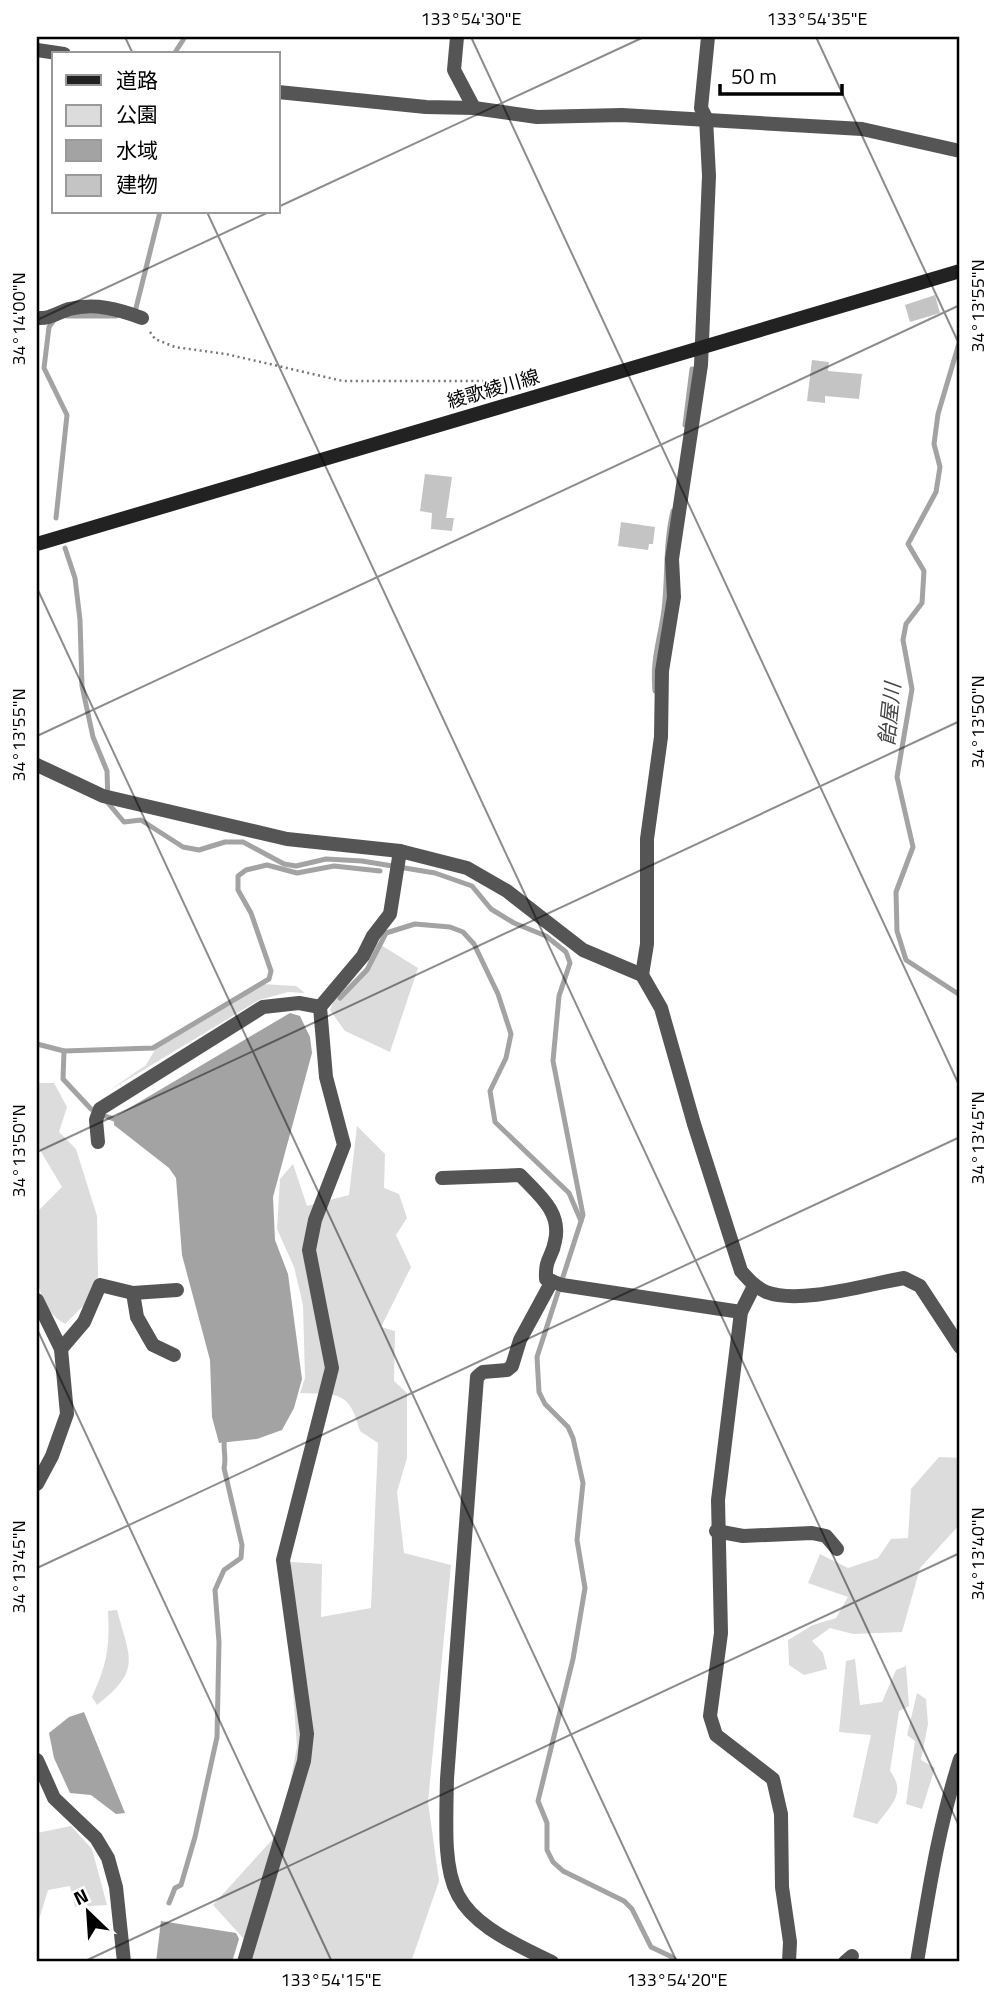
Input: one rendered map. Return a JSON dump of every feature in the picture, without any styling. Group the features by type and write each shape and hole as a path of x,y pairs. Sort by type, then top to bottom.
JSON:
{"main road":[{"name":"綾歌綾川線","path":"37,544 960,271"}],"street":[{"path":"457,37 454,70 474,108"},
{"path":"642,975 648,944 647,839 661,737 662,671 674,597 672,559 686,482 701,347 707,262 706,118 701,108 708,37"},
{"path":"280,92 426,107 474,108 537,117 622,115 706,118 862,129 960,151"},
{"path":"37,318 46,319 71,309 115,307 136,316"},
{"path":"37,765 108,797 287,839 398,861 467,869 507,891 583,950 642,975 661,1008 694,1124 741,1271 754,1286 769,1293 813,1294 904,1278 920,1286 960,1347"},
{"path":"244,1962 304,1762 307,1734 284,1560 332,1368 309,1250 315,1220 344,1146 326,1077 320,1007 363,956 373,936 390,914 398,861"},
{"path":"97,1142 96,1121 100,1109 263,1007 299,1003 320,1007"},
{"path":"442,1178 520,1175 549,1206 557,1225 555,1244 545,1262 546,1279 557,1284 741,1312"},
{"path":"552,1962 510,1942 479,1923 460,1902 447,1863 445,1838 477,1377 483,1372 507,1370 513,1366 520,1340 557,1284"},
{"path":"61,1349 84,1322 100,1285 133,1293 177,1290"},
{"path":"754,1286 741,1312 716,1531 721,1633 710,1716 716,1735 773,1779 781,1814 782,1887 790,1942 789,1962"},
{"path":"133,1293 137,1317 153,1345 174,1355"},
{"path":"37,1300 61,1349 67,1414 52,1456 37,1484"},
{"path":"716,1531 743,1536 812,1533 826,1536 837,1549"},
{"path":"917,1962 942,1816 960,1759"},
{"path":"37,1760 54,1798 96,1838 108,1858 116,1887 124,1962"}],"path":[{"path":"136,316 155,340 175,347 226,354 343,381 525,380 537,395"}],"green space":[{"path":"376,942 418,968 390,1052 345,1031 330,1010 335,998 366,967"},
{"path":"262,984 296,986 305,993 288,992 259,1000 107,1092 146,1065 156,1048"},
{"path":"37,1083 54,1083 67,1107 59,1132 76,1149 97,1216 98,1276 84,1305 65,1324 53,1315 45,1303 37,1274 37,1212 62,1187 37,1145"},
{"path":"357,1126 385,1154 384,1188 399,1194 407,1218 396,1235 411,1267 381,1327 395,1331 394,1381 407,1393 407,1458 397,1492 404,1553 451,1565 428,1802 439,1881 411,1962 249,1962 253,1949 213,1905 281,1830 297,1747 289,1635 291,1562 322,1564 321,1617 371,1608 378,1443 360,1431 351,1408 340,1397 300,1393 305,1378 303,1305 294,1267 277,1229 280,1179 293,1164 307,1206 349,1195"},
{"path":"939,1457 960,1458 960,1524 920,1568 902,1632 853,1634 830,1628 812,1641 823,1653 827,1669 804,1675 789,1665 788,1640 813,1625 836,1618 848,1597 808,1583 820,1554 848,1568 878,1558 891,1539 908,1538 911,1489"},
{"path":"117,1610 129,1663 121,1682 97,1705 92,1697 106,1655 108,1611"},
{"path":"855,1659 860,1705 882,1702 896,1670 906,1666 909,1706 899,1711 890,1771 895,1779 897,1792 892,1805 877,1824 853,1817 871,1735 839,1732 846,1661"},
{"path":"917,1693 926,1699 928,1724 921,1760 935,1768 922,1809 906,1804 915,1741 907,1735"},
{"path":"71,1826 92,1849 107,1905 75,1907 70,1886 48,1890 37,1926 37,1833"}],"water":[{"path":"290,1013 300,1016 310,1037 312,1053 273,1197 275,1240 288,1274 302,1379 294,1408 282,1430 257,1439 219,1443 212,1417 210,1360 182,1255 176,1178 169,1168 114,1125 114,1117"},
{"path":"84,1712 125,1813 116,1814 91,1795 70,1793 54,1758 49,1733 69,1717"},
{"path":"161,1921 236,1933 239,1939 232,1962 156,1962"}],"building":[{"path":"935,295 940,313 910,322 905,305"},
{"path":"812,360 829,362 828,371 862,374 859,399 825,396 825,403 807,401"},
{"path":"425,474 452,477 446,518 454,518 452,531 431,529 432,513 420,511"},
{"path":"621,522 655,527 653,544 649,544 648,550 618,546"}],"waterway":[{"path":"175,52 185,37"},
{"path":"135,312 160,214"},
{"path":"67,316 116,316"},
{"path":"54,320 49,327 44,368 67,415 56,518"},
{"name":"飴屋川","path":"960,340 938,414 934,444 940,467 936,492 908,544 924,571 922,603 906,624 903,640 912,689 897,777 913,847 896,892 897,931 906,960 960,995"},
{"path":"685,425 692,369"},
{"path":"655,691 655,659 664,610 673,511"},
{"path":"65,548 75,578 80,620 82,686 93,737 107,771 108,803 124,822 141,820 183,847 199,850 225,842 243,842 284,864 296,866 326,859 362,861 435,873 472,886 491,909 514,923 546,936 566,952 570,963 559,996 553,1061 583,1215 537,1357 539,1392 545,1404 568,1427 583,1483 577,1540 585,1588 573,1659 538,1801 547,1823 547,1850 553,1862 563,1871 624,1901 632,1909 651,1947 677,1962"},
{"path":"37,1044 64,1051 153,1048 269,979 271,971 251,913 238,890 238,876 246,870 267,865 297,873 334,866 380,871"},
{"path":"340,998 367,970 386,933 415,924 450,927 463,932 474,944 498,994 511,1034 506,1058 490,1091 495,1122 569,1193 581,1221"},
{"path":"64,1051 63,1079 91,1109"},
{"path":"105,1116 120,1121"},
{"path":"169,1903 175,1888 181,1885 195,1837 217,1737 219,1642 215,1590 224,1570 241,1558 242,1545 224,1468 225,1437"}]}
